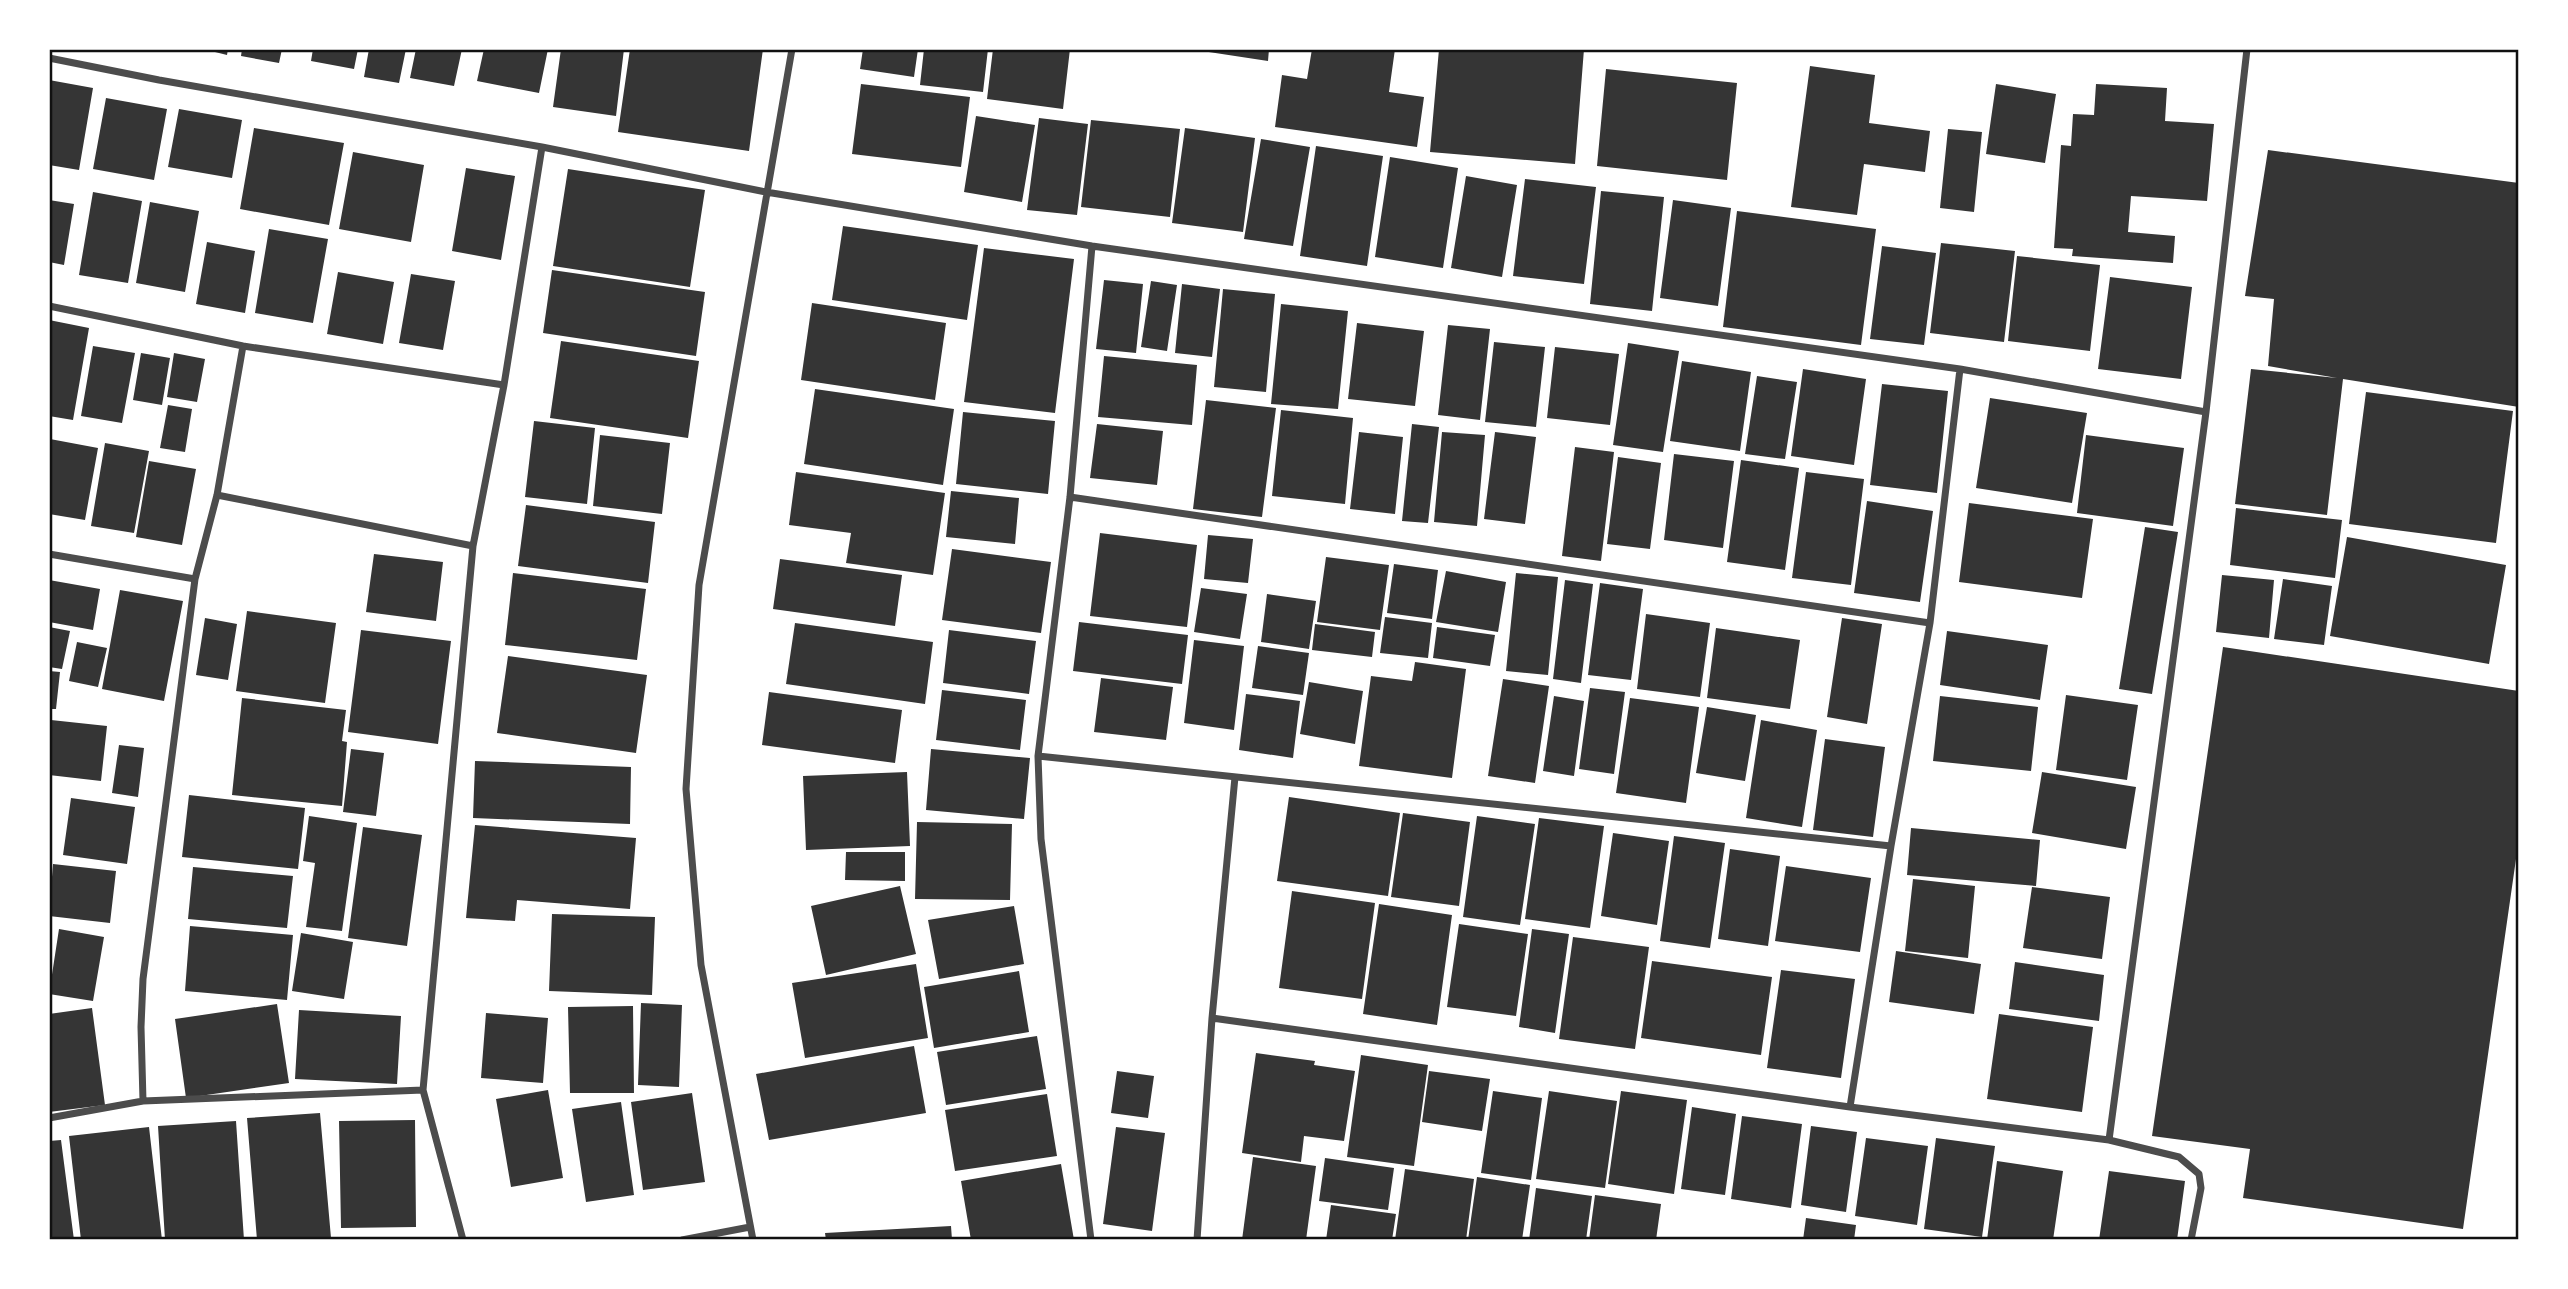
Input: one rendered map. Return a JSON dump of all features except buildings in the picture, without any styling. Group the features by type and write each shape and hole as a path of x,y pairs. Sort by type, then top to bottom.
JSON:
{"street":[{"path":"753,1240 701,965 686,789 699,585 792,49"},
{"path":"2109,1140 2207,412 2247,49"},
{"path":"49,58 159,80 542,147 766,192 1092,246 1960,369 2207,412"},
{"path":"463,1240 423,1090 474,546 504,385 542,147"},
{"path":"1091,1240 1041,839 1038,756 1070,497 1092,246"},
{"path":"49,306 243,346 504,385"},
{"path":"143,1101 141,1027 144,979 195,579 216,495 243,346"},
{"path":"1850,1107 1891,846 1930,623 1960,369"},
{"path":"216,495 474,546"},
{"path":"1070,497 1930,623"},
{"path":"49,554 195,579"},
{"path":"1038,756 1891,846"},
{"path":"1197,1240 1212,1018 1235,777"},
{"path":"1212,1018 1850,1107 2109,1140 2179,1157 2199,1174 2200,1188 2191,1240"},
{"path":"49,1118 143,1101 423,1090"},
{"path":"682,1240 750,1227"}]}
